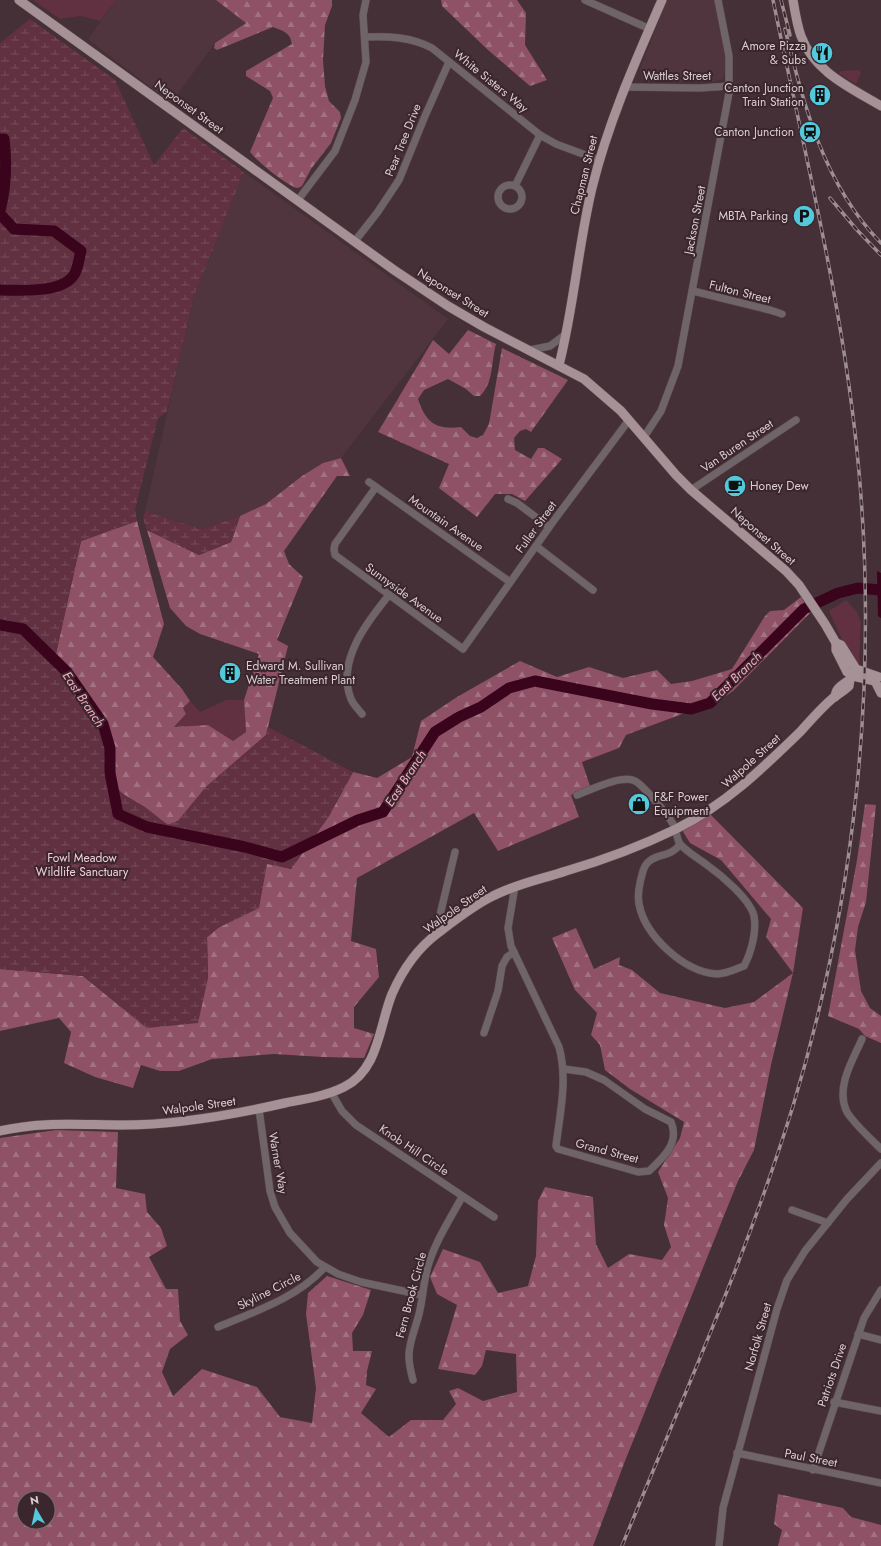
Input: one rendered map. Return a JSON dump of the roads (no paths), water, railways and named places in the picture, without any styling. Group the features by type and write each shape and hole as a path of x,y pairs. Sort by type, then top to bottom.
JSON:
{"main road":[{"name":"Neponset Street","path":"19,0 448,306 484,327 584,379 629,420 676,475 691,490 776,562 799,585 819,614 836,643 836,650 847,672 853,675"},
{"name":"Chapman Street","path":"559,365 566,334 580,243 599,160 624,87 662,0"},
{"path":"793,0 799,29 805,45 817,63 828,74 881,106"},
{"path":"853,675 877,675 881,678"},
{"path":"853,675 875,681 881,693"},
{"name":"Walpole Street","path":"0,1131 47,1124 172,1123 259,1109 330,1092 344,1087 362,1074 376,1047 392,995 404,973 424,945 439,932 493,896 515,886 626,851 676,829 705,813 745,784 835,697 849,686 853,675"}],"street":[{"path":"298,200 332,156 344,134 363,78 366,62 363,15 366,0"},
{"path":"585,0 650,29"},
{"name":"Jackson Street","path":"644,437 661,411 675,377 693,291 730,86 729,56 718,0"},
{"name":"White Sisters Way","path":"365,37 392,37 420,42 432,48 540,135 556,144 599,160"},
{"name":"Pear Tree Drive","path":"355,241 377,213 399,180 424,116 449,62"},
{"name":"Wattles Street","path":"624,87 700,88 730,86"},
{"path":"515,186 540,135"},
{"name":"Fulton Street","path":"693,291 782,314"},
{"path":"530,350 550,346 566,334"},
{"name":"Fuller Street","path":"463,649 549,527 629,420"},
{"name":"Van Buren Street","path":"691,490 796,420"},
{"name":"Mountain Avenue","path":"369,482 510,582"},
{"name":"Sunnyside Avenue","path":"376,487 335,544 334,552 337,558 463,649"},
{"path":"508,499 517,503 549,527"},
{"path":"536,546 593,590"},
{"path":"362,714 352,700 348,688 350,659 369,619 388,595"},
{"path":"577,795 614,781 626,779 635,781 651,797 674,824 680,844 721,876 741,896 752,910 754,919 753,936 749,957 744,966 718,974 691,966 678,958 665,947 656,938 647,924 639,902 643,870 650,860 676,851 680,844"},
{"path":"439,932 442,908 455,852"},
{"name":"Grand Street","path":"515,886 508,928 509,938 514,952 560,1047 564,1069 563,1093 556,1146 558,1149 638,1172 649,1171 667,1152 674,1140 674,1128 671,1122 645,1109 604,1080 586,1072 564,1069"},
{"path":"484,1033 498,990 502,966 507,957 514,952"},
{"path":"862,1039 846,1075 842,1094 846,1110 881,1149"},
{"name":"Knob Hill Circle","path":"330,1092 342,1111 356,1125 494,1217"},
{"name":"Warner Way","path":"259,1109 270,1191 275,1207 290,1233 308,1254 325,1267 348,1278 422,1296"},
{"name":"Norfolk Street","path":"719,1546 723,1508 737,1453 777,1310 787,1280 805,1251 846,1200 881,1163"},
{"name":"Fern Brook Circle","path":"413,1380 409,1364 408,1351 432,1257 462,1197"},
{"path":"792,1210 828,1223"},
{"name":"Skyline Circle","path":"218,1327 292,1294 308,1284 325,1267"},
{"name":"Patriots Drive","path":"812,1470 864,1318 881,1290"},
{"path":"858,1334 881,1340"},
{"path":"834,1402 881,1411"},
{"name":"Paul Street","path":"737,1453 812,1470 881,1483"}],"waterway":[{"name":"East Branch","path":"0,139 4,139 6,166 4,193 0,211"},
{"name":"East Branch","path":"0,214 14,229 54,231 81,251 74,275 68,281 60,285 40,290 0,290"},
{"name":"East Branch","path":"0,625 23,629 67,672 103,724 110,748 110,773 118,814 147,827 245,847 282,857 358,820 383,812 435,732 459,717 481,707 509,688 535,681 652,704 691,709 710,703 804,609 838,593 858,588 881,590"}],"railway":[{"path":"622,1546 734,1273 775,1162 793,1106 814,1029 832,950 846,871 856,792 863,712 865,632 864,552 859,472 853,412 823,235 773,0"},
{"path":"781,0 790,35"},
{"path":"785,29 809,115 831,170 845,196 861,220 881,243"},
{"path":"830,198 857,230 881,255"}],"place":[{"name":"Amore Pizza & Subs","path":"822,53"},
{"name":"Canton Junction Train Station","path":"820,95"},
{"name":"Canton Junction","path":"810,132"},
{"name":"MBTA Parking","path":"804,216"},
{"name":"Honey Dew","path":"735,486"},
{"name":"Edward M. Sullivan Water Treatment Plant","path":"230,673"},
{"name":"F&F Power Equipment","path":"639,804"}],"park label":[{"name":"Fowl Meadow Wildlife Sanctuary","path":"82,865"}]}
